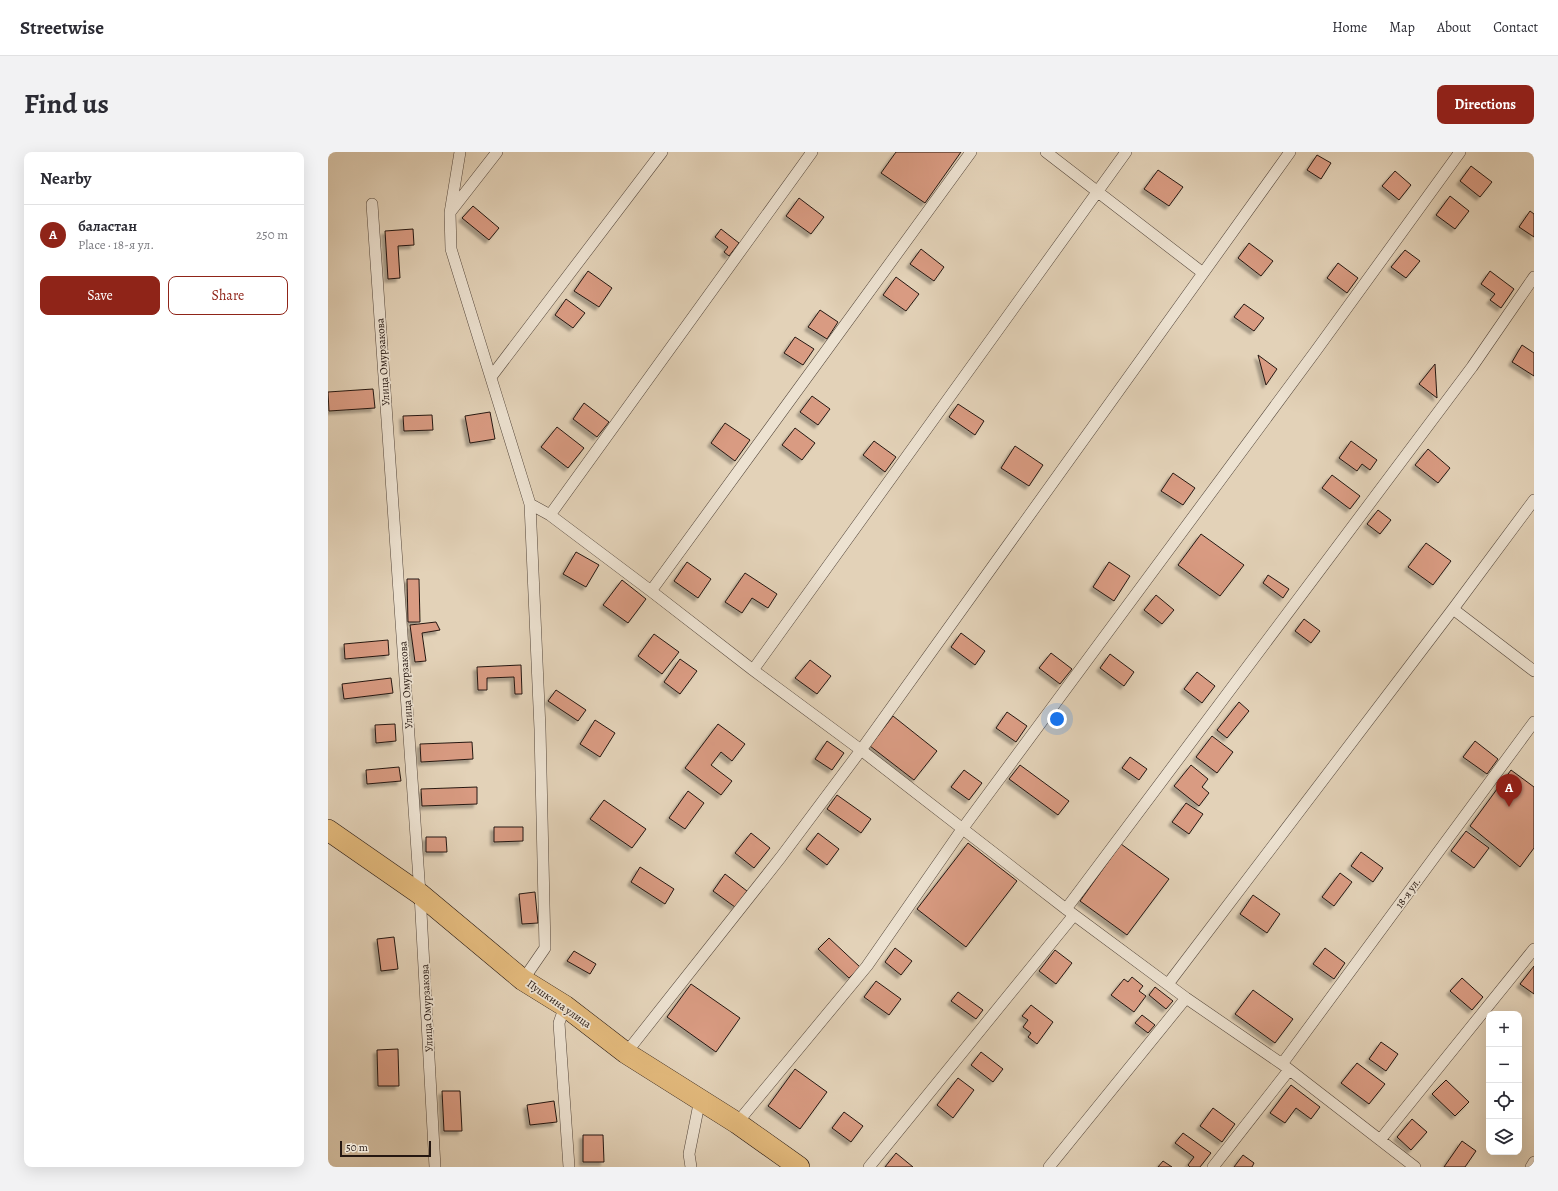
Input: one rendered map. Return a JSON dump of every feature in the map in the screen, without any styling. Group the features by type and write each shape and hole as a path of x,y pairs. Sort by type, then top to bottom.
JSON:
{"highway":[{"name":"Пушкина улица","path":"328,830 420,894 523,980 564,1006 626,1053 737,1123 799,1167"}],"street":[{"path":"460,152 450,213 451,249 492,377 530,504 540,729 545,948 523,980"},
{"path":"450,213 497,152"},
{"path":"492,377 662,152"},
{"path":"550,515 812,152"},
{"path":"651,591 971,152"},
{"path":"1046,152 1203,273"},
{"path":"753,670 1126,152"},
{"path":"626,1053 781,857 861,750 1290,152"},
{"path":"737,1123 867,966 963,828 1315,352 1460,152"},
{"name":"Улица Омурзакова","path":"372,204 420,894 435,1167"},
{"path":"869,1167 1070,912 1472,367 1534,277"},
{"path":"1168,984 1534,500"},
{"path":"530,504 550,515 651,591 753,670 963,828 1070,912 1186,998 1286,1067 1380,1140 1408,1165"},
{"path":"1453,609 1534,671"},
{"name":"18-я ул.","path":"1213,1167 1534,722"},
{"path":"1380,1140 1534,949"},
{"path":"1049,1167 1186,998"},
{"path":"564,1006 558,1023 569,1167"},
{"path":"691,1167 689,1154 700,1099"},
{"path":"1531,1167 1534,1162"}],"building":[{"path":"896,152 961,152 925,203 881,173"},
{"path":"1317,155 1331,163 1321,179 1307,170"},
{"path":"1471,166 1492,182 1480,197 1460,181"},
{"path":"1158,170 1183,187 1169,206 1144,189"},
{"path":"1395,171 1411,185 1399,200 1382,186"},
{"path":"1450,196 1469,211 1455,229 1436,215"},
{"path":"799,198 824,217 811,234 786,216"},
{"path":"473,206 499,228 489,240 462,218"},
{"path":"1530,211 1534,214 1534,237 1519,227"},
{"path":"413,229 414,245 398,246 400,278 388,279 385,231"},
{"path":"721,229 739,243 729,256 724,252 728,247 715,237"},
{"path":"1249,243 1273,261 1261,276 1238,258"},
{"path":"921,249 944,267 934,281 910,264"},
{"path":"1405,250 1420,261 1406,278 1391,267"},
{"path":"1338,263 1358,278 1347,293 1327,278"},
{"path":"588,271 612,288 599,307 574,291"},
{"path":"1490,271 1514,289 1501,308 1490,300 1495,294 1481,284"},
{"path":"896,277 919,294 906,311 883,295"},
{"path":"566,299 585,313 573,328 555,315"},
{"path":"1244,304 1264,318 1254,331 1234,317"},
{"path":"820,310 838,322 827,339 808,327"},
{"path":"795,337 814,349 803,365 784,353"},
{"path":"1522,345 1534,353 1534,376 1512,362"},
{"path":"1258,355 1277,369 1266,385"},
{"path":"1435,364 1437,398 1419,384"},
{"path":"373,389 375,408 329,411 328,392"},
{"path":"812,396 830,409 818,425 800,412"},
{"path":"584,403 609,422 597,437 573,419"},
{"path":"958,404 984,421 975,435 949,417"},
{"path":"490,412 495,439 470,443 465,416"},
{"path":"432,415 433,430 404,431 403,416"},
{"path":"725,423 750,440 735,461 711,443"},
{"path":"557,427 584,448 568,468 541,447"},
{"path":"795,428 815,443 802,460 782,445"},
{"path":"874,441 896,457 885,472 863,455"},
{"path":"1351,441 1377,460 1370,470 1362,464 1357,471 1339,458"},
{"path":"1015,446 1043,465 1029,486 1001,468"},
{"path":"1428,449 1450,468 1438,483 1415,465"},
{"path":"1173,473 1195,488 1183,505 1161,491"},
{"path":"1332,475 1360,496 1350,509 1322,488"},
{"path":"1378,510 1391,520 1380,534 1367,524"},
{"path":"1201,534 1244,565 1220,596 1178,565"},
{"path":"1426,543 1451,561 1433,585 1408,567"},
{"path":"576,552 599,565 586,587 563,574"},
{"path":"687,562 711,579 698,598 674,581"},
{"path":"1109,562 1130,576 1114,601 1093,587"},
{"path":"745,573 777,594 768,608 752,598 742,613 725,602"},
{"path":"1268,575 1289,589 1283,598 1263,583"},
{"path":"407,579 419,579 420,622 408,622"},
{"path":"622,580 646,599 628,623 603,605"},
{"path":"1156,595 1174,610 1162,624 1144,610"},
{"path":"1304,619 1320,631 1311,643 1295,631"},
{"path":"436,622 440,630 422,633 426,661 415,662 410,625"},
{"path":"961,633 985,651 975,665 951,647"},
{"path":"654,634 679,652 662,674 638,656"},
{"path":"388,640 389,655 345,659 344,644"},
{"path":"1051,653 1072,669 1060,684 1039,668"},
{"path":"1110,654 1134,672 1124,686 1100,668"},
{"path":"680,659 697,671 680,694 664,682"},
{"path":"810,660 831,676 817,694 795,678"},
{"path":"521,665 522,694 515,694 514,677 487,678 487,690 478,690 477,667"},
{"path":"1197,672 1215,686 1202,703 1184,689"},
{"path":"391,678 393,693 344,699 342,684"},
{"path":"556,690 586,710 578,721 548,701"},
{"path":"1239,702 1249,711 1227,738 1217,730"},
{"path":"1007,712 1027,726 1016,742 996,728"},
{"path":"893,716 937,751 914,780 870,746"},
{"path":"595,720 615,733 600,757 580,744"},
{"path":"395,724 396,741 376,743 375,725"},
{"path":"718,724 745,744 732,761 721,752 711,765 732,781 721,795 685,768"},
{"path":"1212,736 1233,752 1217,773 1196,757"},
{"path":"827,741 844,753 832,770 815,759"},
{"path":"1475,741 1498,759 1487,774 1463,757"},
{"path":"472,742 473,759 421,762 420,744"},
{"path":"1130,757 1147,769 1139,780 1122,768"},
{"path":"1020,765 1069,801 1058,815 1009,779"},
{"path":"1191,765 1208,779 1202,787 1209,793 1199,806 1174,786"},
{"path":"399,767 401,781 367,784 366,770"},
{"path":"964,770 982,783 969,800 951,787"},
{"path":"1511,770 1534,787 1534,848 1520,867 1470,826"},
{"path":"477,787 477,804 422,806 421,789"},
{"path":"688,791 704,803 685,829 669,818"},
{"path":"837,795 871,819 861,833 827,809"},
{"path":"604,800 646,829 632,848 590,819"},
{"path":"1186,803 1203,814 1189,834 1172,822"},
{"path":"494,827 523,827 523,841 494,842"},
{"path":"1466,831 1489,848 1474,868 1451,851"},
{"path":"751,833 770,848 754,868 735,853"},
{"path":"818,833 839,849 827,865 806,849"},
{"path":"426,837 446,837 447,852 426,852"},
{"path":"968,843 1017,881 966,947 917,909"},
{"path":"1121,844 1169,879 1127,935 1080,901"},
{"path":"1361,852 1383,868 1373,882 1351,866"},
{"path":"640,867 674,889 665,904 631,882"},
{"path":"1340,873 1352,882 1334,906 1322,897"},
{"path":"725,874 747,891 735,907 713,891"},
{"path":"535,892 538,923 522,924 519,894"},
{"path":"1253,895 1280,914 1267,933 1240,914"},
{"path":"394,937 398,969 381,971 377,939"},
{"path":"829,938 860,967 849,978 818,949"},
{"path":"895,948 912,961 901,975 885,962"},
{"path":"1325,948 1345,963 1334,979 1313,964"},
{"path":"1055,950 1072,963 1056,984 1039,971"},
{"path":"574,951 596,964 590,974 567,961"},
{"path":"1534,966 1534,994 1520,984"},
{"path":"1132,977 1143,986 1139,991 1146,996 1134,1012 1111,995 1124,979 1128,982"},
{"path":"1462,978 1483,997 1472,1010 1450,991"},
{"path":"876,981 901,999 889,1015 864,997"},
{"path":"691,984 740,1018 716,1052 667,1017"},
{"path":"1155,987 1173,1001 1166,1009 1149,995"},
{"path":"1253,990 1293,1019 1275,1043 1235,1014"},
{"path":"958,992 983,1010 976,1019 951,1001"},
{"path":"1031,1005 1053,1022 1037,1044 1028,1037 1031,1033 1023,1027 1028,1020 1022,1016"},
{"path":"1142,1015 1155,1025 1148,1033 1135,1023"},
{"path":"1381,1042 1398,1054 1386,1071 1369,1059"},
{"path":"398,1049 399,1086 378,1086 377,1050"},
{"path":"981,1052 1003,1069 993,1082 971,1065"},
{"path":"1357,1063 1385,1084 1369,1104 1341,1083"},
{"path":"795,1069 827,1092 800,1129 768,1106"},
{"path":"958,1078 974,1090 953,1118 937,1105"},
{"path":"1446,1080 1469,1102 1455,1116 1432,1094"},
{"path":"1291,1085 1320,1107 1311,1119 1296,1108 1285,1123 1270,1113"},
{"path":"442,1091 460,1091 462,1131 444,1131"},
{"path":"554,1101 557,1122 530,1125 527,1105"},
{"path":"1213,1108 1235,1124 1222,1142 1200,1126"},
{"path":"844,1112 863,1126 851,1142 832,1128"},
{"path":"1412,1119 1427,1132 1411,1150 1397,1137"},
{"path":"1183,1133 1211,1153 1200,1167 1190,1167 1188,1165 1194,1157 1175,1143"},
{"path":"583,1135 603,1135 604,1162 583,1162"},
{"path":"1462,1141 1476,1151 1465,1167 1444,1167"},
{"path":"896,1153 913,1167 885,1167"},
{"path":"1243,1155 1254,1163 1252,1167 1234,1167"},
{"path":"1163,1161 1172,1167 1158,1167"}],"place":[{"name":"баластан","path":"1509,807"}]}
